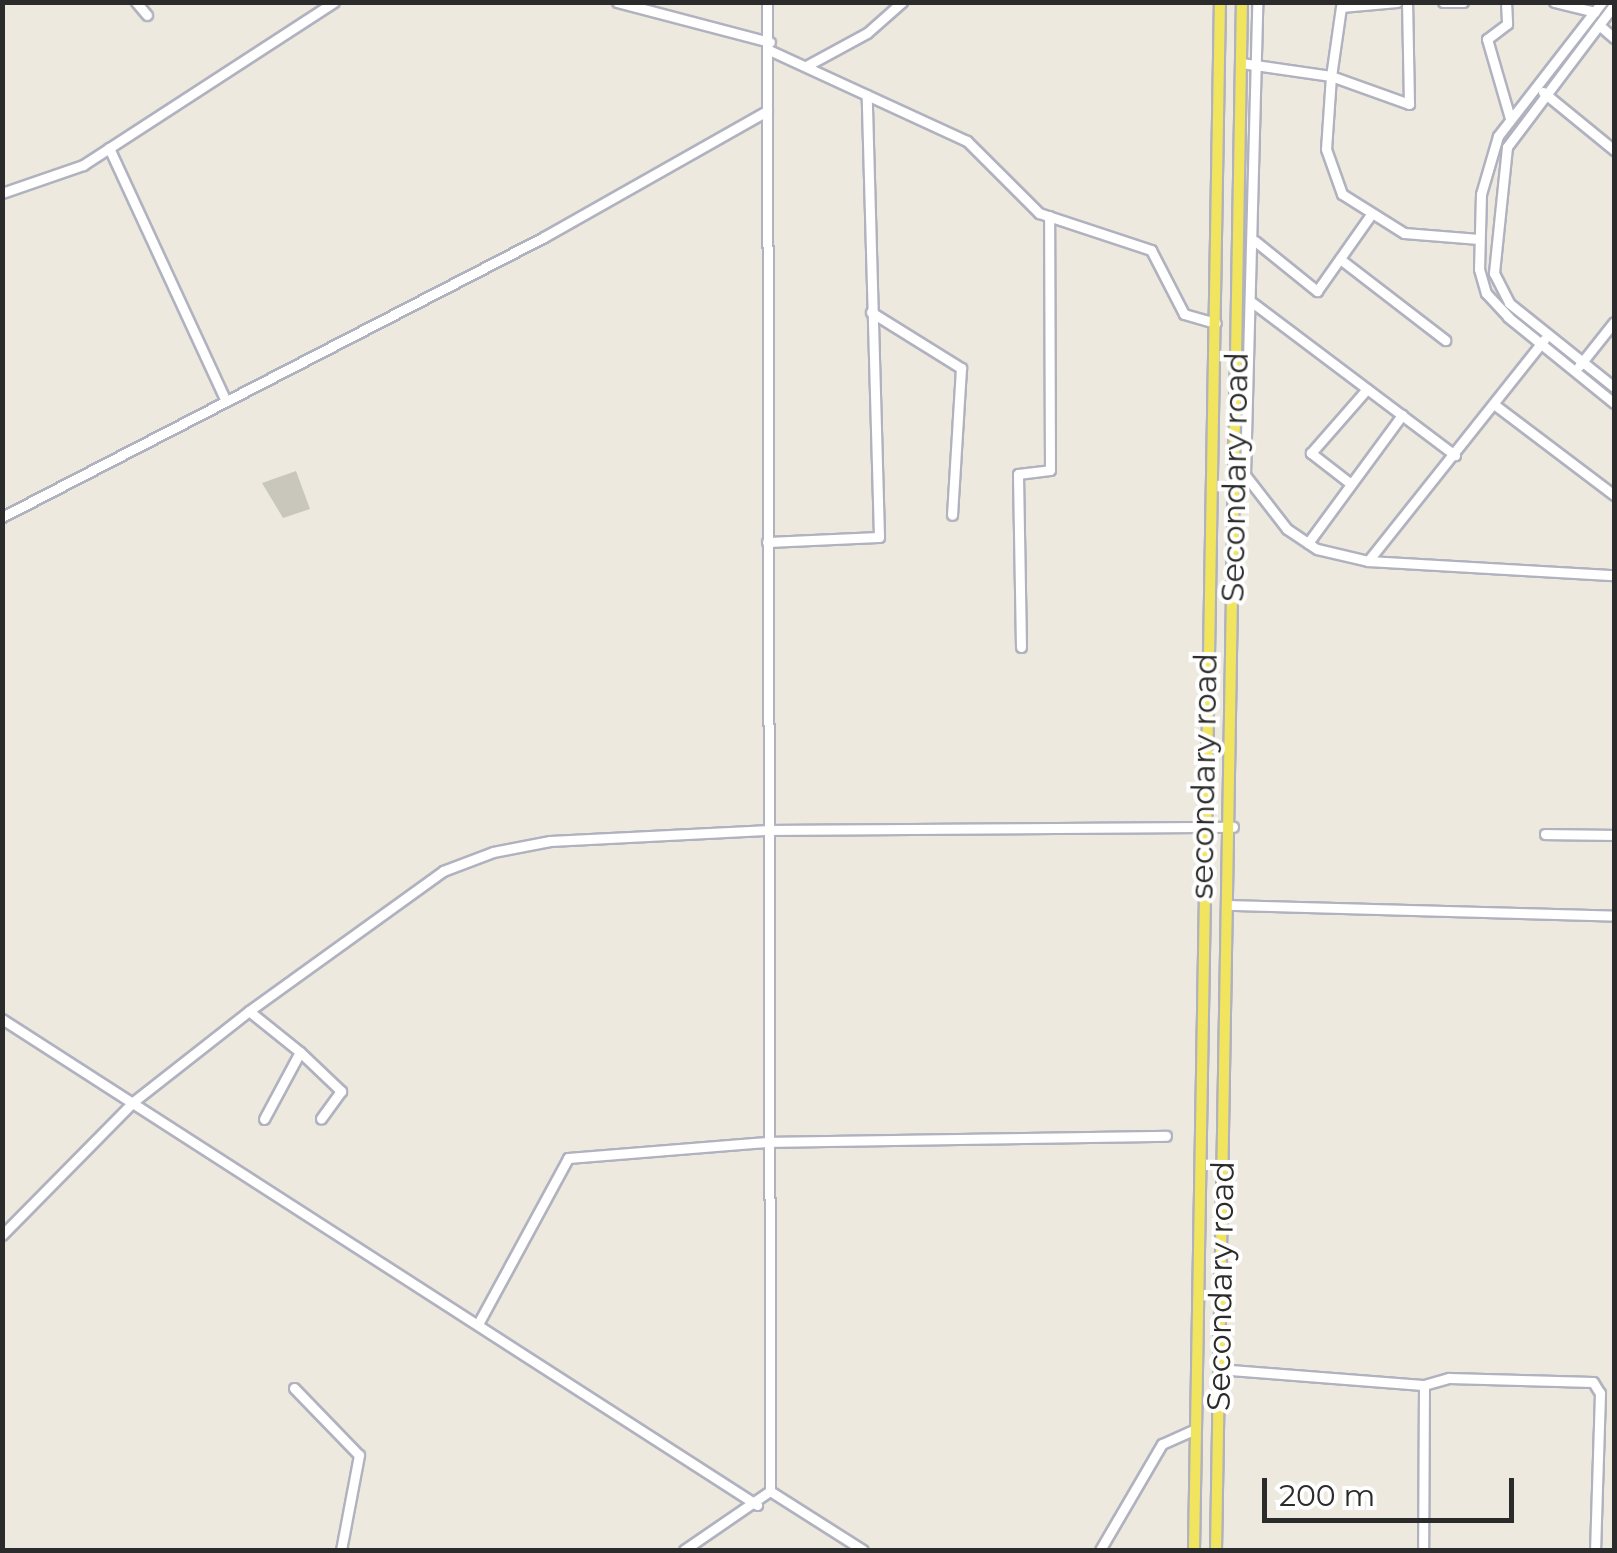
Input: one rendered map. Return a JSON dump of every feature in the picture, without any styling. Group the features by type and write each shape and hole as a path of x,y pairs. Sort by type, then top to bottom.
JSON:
{"main road":[{"name":"secondary road","path":"1194,1550 1203,828 1220,2"},
{"name":"Secondary road","path":"1216,1550 1233,827 1234,460 1242,2"}],"street":[{"path":"136,2 147,15"},
{"path":"2,192 109,148 334,2"},
{"path":"617,2 770,46 967,140 998,180 1049,216 1151,250 1184,314 1216,323"},
{"path":"684,1550 757,1505 770,1491 767,2"},
{"path":"808,65 867,34 902,2"},
{"path":"1245,475 1254,303 1257,2"},
{"path":"1396,2 1341,5 1326,149 1342,194 1404,233 1480,239"},
{"path":"1241,64 1331,76 1409,104 1408,2"},
{"path":"1443,2 1463,2"},
{"path":"1506,2 1507,24 1487,39 1510,118"},
{"path":"1554,2 1594,12"},
{"path":"1602,2 1510,118 1487,160 1480,239 1486,293 1541,345 1614,403"},
{"path":"1614,5 1545,94 1500,168 1494,273 1509,303 1614,388"},
{"path":"1599,25 1614,38"},
{"path":"1534,86 1614,150"},
{"path":"767,542 880,538 867,95"},
{"path":"2,517 767,111"},
{"path":"109,148 226,401"},
{"path":"1255,242 1317,291 1372,213"},
{"path":"1021,647 1018,474 1050,470 1049,216"},
{"path":"1340,259 1446,340"},
{"path":"1254,303 1455,455"},
{"path":"871,312 961,368 952,515"},
{"path":"1573,371 1614,322"},
{"path":"1368,561 1549,334"},
{"path":"1351,484 1311,452 1367,388"},
{"path":"1495,405 1614,496"},
{"path":"1308,542 1402,415"},
{"path":"1234,460 1308,542 1368,561 1614,575"},
{"path":"2,1235 133,1102 249,1011 444,871 493,852 550,841 770,830 1233,827"},
{"path":"1545,834 1614,835"},
{"path":"1231,905 1614,916"},
{"path":"249,1011 340,1091 321,1120"},
{"path":"2,1019 757,1505"},
{"path":"264,1120 300,1052"},
{"path":"478,1324 568,1158 767,1142 1166,1136"},
{"path":"1219,1369 1424,1385 1449,1378 1593,1382 1600,1392 1596,1550"},
{"path":"1422,1550 1424,1385"},
{"path":"294,1388 359,1454 342,1550"},
{"path":"1100,1550 1162,1444 1193,1430"},
{"path":"770,1491 863,1550"}],"building":[{"path":"296,471 310,509 283,518 262,483"}]}
